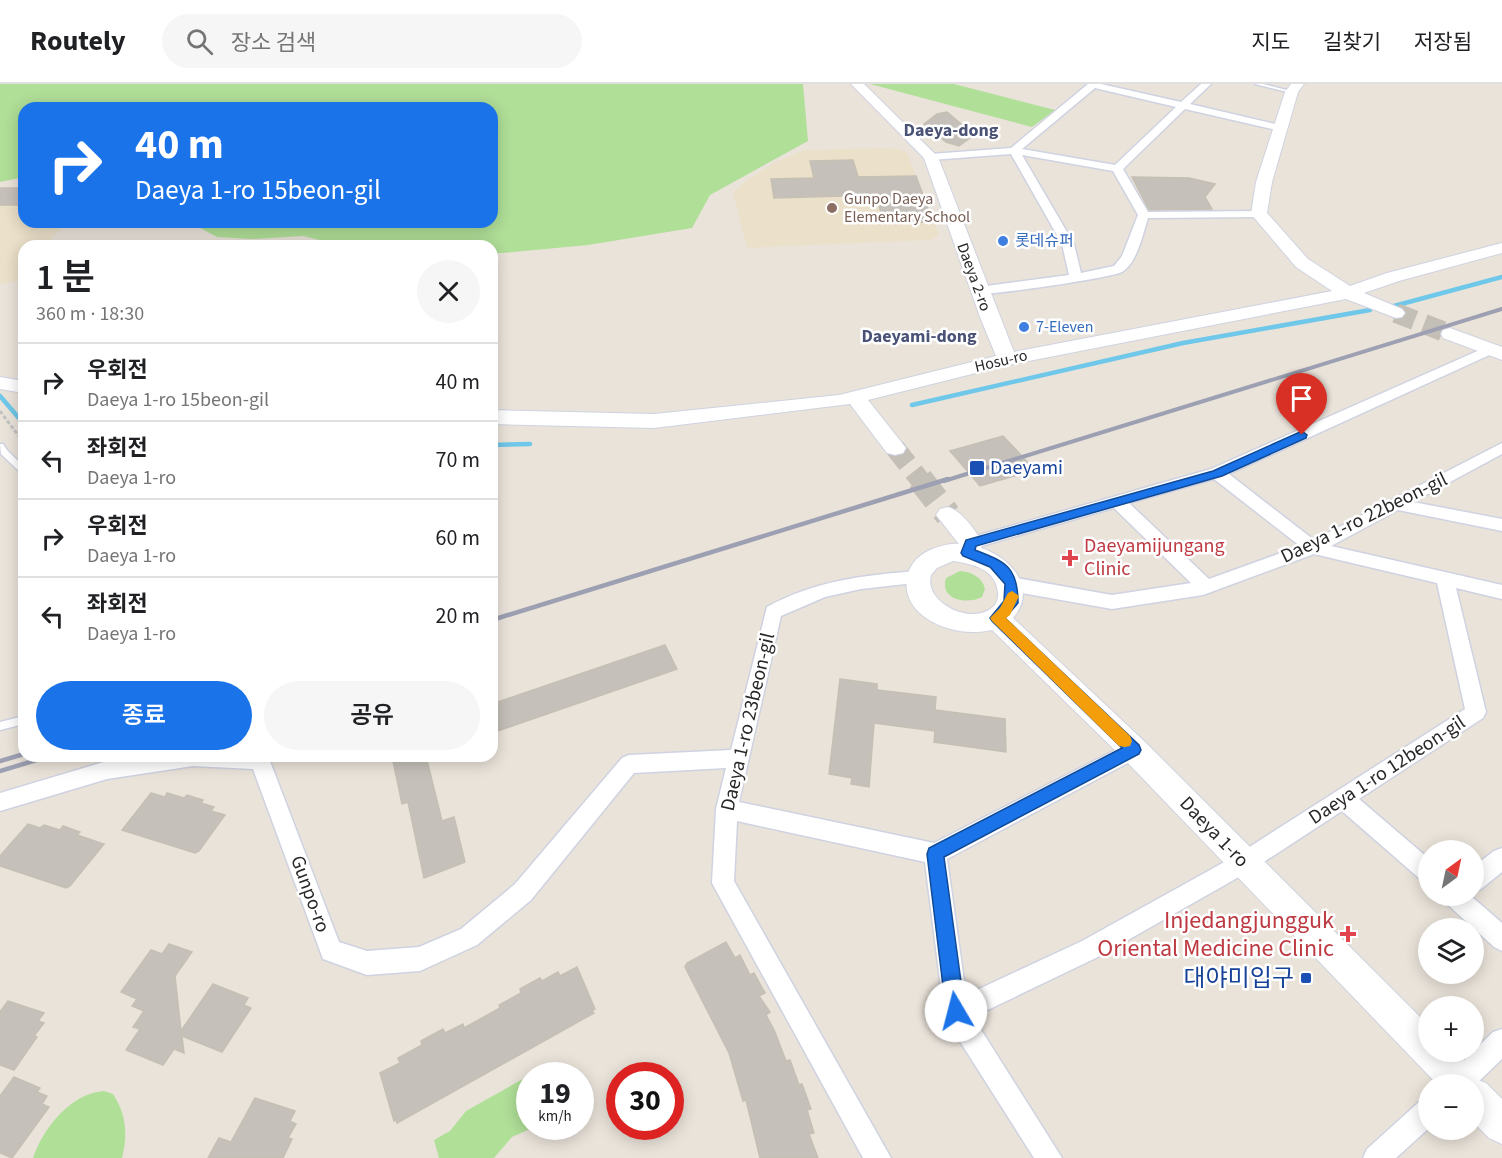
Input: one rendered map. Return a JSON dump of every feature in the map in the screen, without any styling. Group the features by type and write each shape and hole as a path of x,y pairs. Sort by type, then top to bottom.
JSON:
{"street":[{"name":"Daeya 2-ro","path":"857,84 931,157 979,291 1007,359"},
{"path":"1117,169 1206,84"},
{"path":"1014,151 1094,85 1281,128"},
{"path":"1259,214 1264,182 1295,88"},
{"path":"931,157 1014,151 1117,169 1144,215"},
{"path":"1014,151 1068,244 1076,278"},
{"path":"1144,215 1259,214 1302,263 1348,293 1396,313"},
{"path":"979,291 1076,278 1119,269 1128,257 1144,215"},
{"name":"Hosu-ro","path":"498,417 654,421 839,401 1007,359 1348,293 1393,277 1450,264 1502,248"},
{"path":"1450,334 1496,352"},
{"path":"948,514 969,548 995,563 1005,573 1011,584 1011,603 996,618 980,623 960,622 941,616 927,605 918,591 917,577 921,567 929,560 953,552 969,548 1217,473 1496,352"},
{"path":"0,383 18,386"},
{"path":"855,397 895,448"},
{"name":"Daeya 1-ro 22beon-gil","path":"1011,584 1112,602 1206,587 1313,548 1502,448"},
{"path":"1217,473 1313,548 1502,592"},
{"path":"1118,502 1206,587"},
{"path":"1396,504 1502,525"},
{"name":"Daeya 1-ro 23beon-gil","path":"878,1158 723,883 727,809 773,612 791,601 854,582 917,577"},
{"name":"Daeya 1-ro 12beon-gil","path":"956,1011 1090,948 1245,862 1476,712 1445,580"},
{"name":"Daeya 1-ro","path":"996,618 1134,750 1418,1040"},
{"path":"727,809 935,854 1134,750"},
{"name":"Gunpo-ro","path":"261,762 331,951 367,963 420,959 469,937 523,892 629,764 739,758"},
{"name":"Gunpo-ro","path":"0,802 107,770 156,762"},
{"path":"1344,799 1418,863"},
{"path":"935,854 956,1011 1048,1158"},
{"path":"1484,872 1502,858"},
{"path":"1466,906 1502,939"},
{"path":"1474,1074 1502,1041"},
{"name":"Daeya 1-ro","path":"1439,1062 1451,1074"},
{"name":"Daeya 1-ro","path":"1484,1107 1502,1125"},
{"path":"1376,1158 1418,1120"}],"lane":[{"path":"1257,84 1295,88"},
{"path":"0,446 18,465"},
{"path":"0,726 18,722"}],"path":[{"path":"0,411 18,435"}],"shaded area":[{"name":"Gunpo Daeya Elementary School","path":"899,149 907,153 939,235 930,240 747,248 733,193 742,184 772,164 804,150"},
{"path":"0,188 18,188 18,228 61,228 50,240 18,240 18,281 0,284"}],"green space":[{"path":"0,84 803,84 808,141 710,195 692,228 588,245 503,253 498,253 498,240 319,240 303,236 252,239 217,237 200,228 498,228 498,102 18,102 18,178 0,182"},
{"path":"870,84 954,84 1055,110 1032,127"},
{"path":"960,571 972,574 982,581 985,589 982,597 962,600 950,596 945,585 946,578"},
{"path":"516,1083 516,1135 494,1158 439,1158 434,1140 450,1131 466,1111"},
{"path":"104,1091 113,1094 121,1109 125,1124 122,1158 33,1158 44,1135 60,1114 80,1098"}],"building":[{"path":"947,112 974,135 959,146 946,142 924,124 937,114"},
{"path":"853,160 858,177 916,176 933,222 884,223 876,195 774,198 771,179 814,178 810,161"},
{"path":"1132,177 1189,178 1215,184 1205,197 1212,209 1149,210"},
{"path":"0,188 18,188 18,205 0,205"},
{"path":"1003,436 1035,470 980,486 950,451"},
{"path":"665,645 677,669 498,731 498,702"},
{"path":"840,679 877,684 877,690 936,697 935,710 1005,719 1006,752 934,742 935,731 874,723 869,787 851,784 852,778 829,774"},
{"path":"393,762 427,762 442,821 454,817 465,862 424,878 408,802 402,804"},
{"path":"151,793 165,797 167,793 184,798 187,795 203,800 201,803 214,807 211,811 225,815 199,851 195,853 122,830"},
{"path":"28,824 40,828 44,825 60,830 63,826 80,832 77,835 104,844 66,888 0,866 0,856"},
{"path":"726,942 735,958 740,955 750,975 754,973 765,993 759,996 770,1012 766,1015 786,1061 790,1060 799,1085 802,1084 811,1109 807,1110 814,1133 809,1134 818,1158 760,1158 746,1100 743,1101 729,1053 685,967 687,963"},
{"path":"169,944 192,952 175,976 181,1031 213,984 248,998 244,1005 251,1008 222,1052 182,1036 184,1053 174,1049 163,1065 126,1050 140,1029 133,1027 144,1011 132,1006 137,999 121,992 151,950 162,954"},
{"path":"577,967 595,1009 592,1011 594,1013 397,1123 396,1119 394,1121 380,1073 400,1063 398,1058 422,1045 421,1041 443,1029 445,1033 463,1024 464,1028 500,1008 499,1005 521,993 520,989 540,978 542,981 558,972 560,976"},
{"path":"8,1001 44,1013 38,1021 44,1023 34,1036 37,1037 14,1070 0,1065 0,1012"},
{"path":"14,1077 40,1088 37,1092 47,1096 42,1104 49,1107 12,1158 0,1153 0,1096"},
{"path":"255,1098 295,1111 290,1121 296,1124 288,1138 292,1139 283,1158 208,1158 219,1138 231,1142"}],"waterway":[{"path":"1394,306 1502,277"},
{"path":"912,405 1183,343 1370,310"},
{"path":"0,396 18,417"},
{"path":"498,445 530,444"}],"tunnel":[{"path":"1396,313 1450,334"},
{"path":"895,448 921,481"},
{"path":"920,479 948,515"}],"railway":[{"path":"944,481 1502,309"},
{"path":"498,618 948,479"},
{"path":"0,761 18,756"},
{"path":"0,771 30,762"}],"slow traffic":[{"path":"1012,596 1011,603 996,618 1125,741"}],"place":[{"name":"Gunpo Daeya Elementary School","path":"832,208"},
{"name":"롯데슈퍼","path":"1003,241"},
{"name":"7-Eleven","path":"1024,327"},
{"name":"Daeyami","path":"977,468"},
{"name":"Daeyamijungang Clinic","path":"1070,558"},
{"name":"Injedangjungguk Oriental Medicine Clinic","path":"1348,934"},
{"name":"대야미입구","path":"1306,978"}],"district":[{"name":"Daeya-dong","path":"951,130"},
{"name":"Daeyami-dong","path":"919,336"}],"route":[{"path":"956,1011 935,854 1134,750 996,618 1011,603 1013,593 1011,584 1005,573 995,563 982,556 968,553 971,543 1217,473 1302,435"}]}
